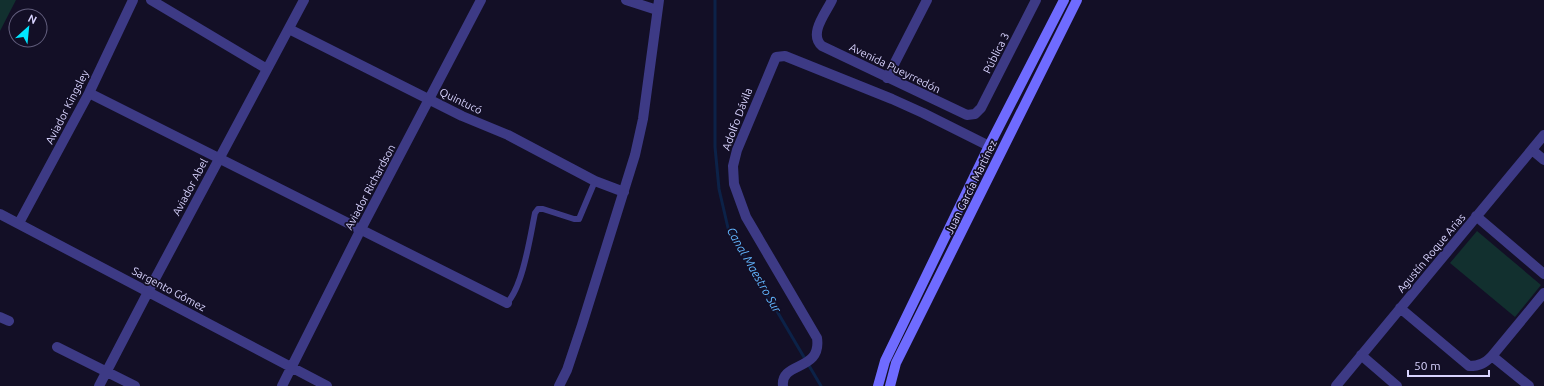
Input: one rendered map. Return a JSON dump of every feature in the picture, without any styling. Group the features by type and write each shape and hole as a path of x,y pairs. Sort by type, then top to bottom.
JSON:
{"main road":[{"name":"Juan García Martínez","path":"878,386 885,361 989,146 1064,0"},
{"name":"Juan García Martínez","path":"890,386 896,363 1077,0"}],"street":[{"name":"Aviador Kingsley","path":"19,224 89,93 133,0"},
{"path":"150,0 266,69"},
{"name":"Aviador Abel","path":"99,386 218,159 304,0"},
{"name":"Aviador Richardson","path":"282,386 361,229 481,0"},
{"path":"626,0 657,10"},
{"path":"559,386 571,357 635,155 643,119 659,0"},
{"name":"Avenida Pueyrredón","path":"832,0 817,30 817,41 822,46 962,113 967,115 975,114"},
{"path":"887,78 927,0"},
{"name":"Pública 3","path":"975,114 984,103 1036,0"},
{"name":"Quintucó","path":"289,29 462,116 508,135 595,181 624,192"},
{"name":"Adolfo Dávila","path":"783,386 783,378 787,372 811,359 815,354 818,347 817,338 746,217 734,184 733,166 737,150 776,57 785,56 892,99 989,146"},
{"path":"89,93 507,303"},
{"name":"Agustín Roque Arias","path":"1336,386 1544,135"},
{"path":"1532,150 1544,160"},
{"name":"Sargento Gómez","path":"1,215 327,386"},
{"path":"1476,216 1544,274"},
{"path":"1400,308 1470,366 1478,366 1485,363 1492,356 1544,293"},
{"path":"57,347 135,386"},
{"path":"1361,355 1397,386"},
{"path":"1492,356 1529,386"}],"lane":[{"path":"507,303 511,299 519,281 535,213 538,209 543,209 574,219 579,219 595,181"}],"green space":[{"path":"0,0 16,0 12,8 8,8 8,16 0,31"},
{"path":"1477,231 1541,285 1515,317 1450,263"}],"waterway":[{"name":"Canal Maestro Sur","path":"715,0 715,147 719,189 728,228 821,386"}]}
